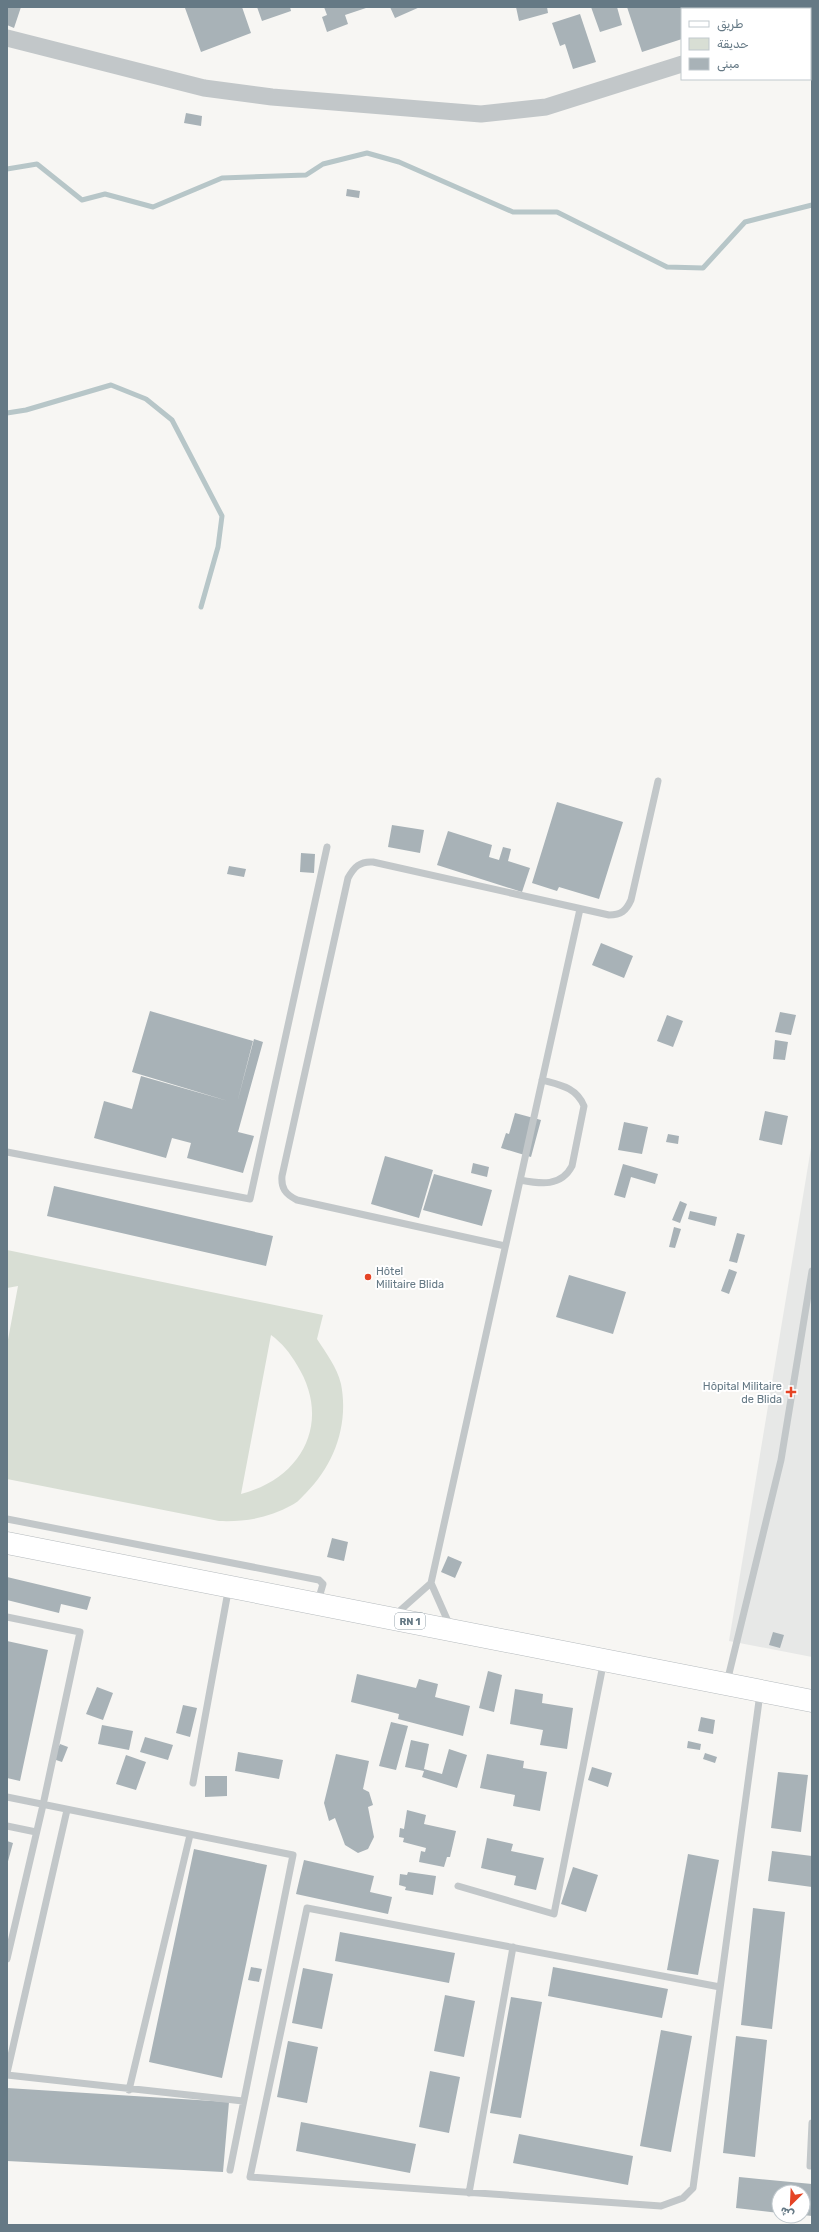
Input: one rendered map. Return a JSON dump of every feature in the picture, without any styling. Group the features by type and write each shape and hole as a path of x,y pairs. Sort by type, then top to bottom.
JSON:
{"main road":[{"name":"RN 1","path":"7,1543 812,1701"},
{"name":"RN 1","path":"7,1554 812,1712"}],"street":[{"path":"7,38 204,88 272,97 481,114 546,107 681,64"}],"lane":[{"path":"505,1246 296,1200 284,1191 281,1184 295,1113 348,878 358,865 365,862 372,862 609,915 622,913 627,908 631,900 658,781"},
{"path":"7,1152 250,1198 327,848"},
{"path":"392,1618 431,1583 580,909"},
{"path":"520,1180 537,1183 556,1182 568,1174 572,1166 584,1106 574,1090 542,1080"},
{"path":"726,1684 782,1460 812,1271"},
{"path":"7,1519 319,1580 323,1584 317,1603"},
{"path":"431,1583 452,1630"},
{"path":"193,1783 227,1597"},
{"path":"7,1617 80,1632 43,1805 7,1959"},
{"path":"458,1886 554,1914 602,1670"},
{"path":"720,1987 306,1908 250,2177 661,2206 683,2198 693,2188 759,1701"},
{"path":"7,1796 43,1805 293,1856 230,2170"},
{"path":"67,1810 7,2074 129,2090 243,2101"},
{"path":"7,1826 36,1832"},
{"path":"129,2090 190,1835"},
{"path":"469,2193 513,1948"},
{"path":"810,2166 812,2123"}],"shaded area":[{"name":"Hôpital Militaire de Blida","path":"812,1142 812,1657 729,1641"}],"green space":[{"path":"7,1250 323,1315 317,1339 337,1372 341,1384 343,1399 341,1429 337,1443 324,1470 316,1482 296,1503 266,1516 238,1521 219,1521 7,1479 7,1345 18,1286 7,1288","holes":["271,1335 292,1356 307,1386 312,1407 311,1426 305,1444 295,1461 281,1475 263,1486 241,1494"]}],"building":[{"path":"7,7 21,7 14,28 7,25"},
{"path":"242,7 251,33 201,52 185,8"},
{"path":"257,7 290,7 291,11 262,21"},
{"path":"324,7 369,7 345,15 348,24 327,32 322,17 327,15"},
{"path":"390,7 420,7 395,18"},
{"path":"516,7 547,7 548,13 519,21"},
{"path":"591,7 617,7 622,25 600,32"},
{"path":"627,7 770,8 681,8 681,39 642,52"},
{"path":"580,14 596,62 573,69 565,44 560,46 552,23"},
{"path":"186,113 202,116 201,126 184,123"},
{"path":"347,189 360,191 359,198 346,196"},
{"path":"557,802 623,822 599,899 559,887 557,891 532,883"},
{"path":"392,825 424,830 420,853 388,847"},
{"path":"448,831 492,845 489,857 499,860 503,847 511,849 508,861 530,868 522,892 437,865"},
{"path":"301,853 315,854 314,873 300,872"},
{"path":"229,866 246,869 244,877 227,874"},
{"path":"601,943 633,956 624,978 592,965"},
{"path":"150,1011 253,1041 237,1103 254,1039 263,1042 238,1132 254,1136 243,1173 187,1158 191,1143 172,1138 166,1158 94,1138 104,1101 132,1109 141,1076 228,1101 132,1072"},
{"path":"780,1012 796,1015 791,1035 775,1032"},
{"path":"667,1015 683,1021 673,1047 657,1041"},
{"path":"775,1040 788,1042 785,1060 773,1059"},
{"path":"765,1111 788,1116 782,1145 759,1140"},
{"path":"515,1113 541,1120 531,1157 501,1148 506,1133 509,1134"},
{"path":"624,1122 648,1127 642,1154 618,1150"},
{"path":"668,1134 679,1136 678,1144 666,1142"},
{"path":"385,1156 433,1170 419,1218 371,1204"},
{"path":"473,1163 489,1167 487,1177 471,1173"},
{"path":"623,1164 658,1174 655,1184 631,1177 625,1198 614,1195"},
{"path":"434,1174 492,1190 482,1226 423,1210"},
{"path":"54,1186 273,1236 266,1266 47,1216"},
{"path":"680,1201 687,1204 680,1223 672,1220"},
{"path":"690,1211 717,1217 715,1226 688,1219"},
{"path":"674,1227 681,1229 675,1248 669,1247"},
{"path":"737,1233 745,1235 737,1263 729,1261"},
{"path":"729,1269 737,1272 729,1294 721,1291"},
{"path":"569,1275 626,1292 613,1334 556,1317"},
{"path":"332,1538 348,1542 344,1561 327,1557"},
{"path":"448,1556 462,1562 455,1578 441,1572"},
{"path":"7,1577 91,1597 87,1610 61,1604 59,1613 7,1600"},
{"path":"773,1632 784,1635 780,1648 769,1645"},
{"path":"7,1641 48,1650 20,1781 7,1778"},
{"path":"488,1671 502,1675 494,1712 479,1708"},
{"path":"357,1674 416,1688 419,1679 438,1684 435,1697 470,1706 463,1736 398,1719 399,1714 351,1702"},
{"path":"97,1687 113,1693 103,1720 86,1714"},
{"path":"515,1689 543,1694 542,1703 573,1708 567,1749 540,1745 543,1730 510,1724"},
{"path":"183,1705 197,1708 190,1737 176,1733"},
{"path":"701,1717 715,1720 713,1734 698,1731"},
{"path":"391,1722 408,1726 396,1770 379,1766"},
{"path":"102,1725 133,1731 129,1750 98,1744"},
{"path":"145,1737 173,1745 168,1760 140,1752"},
{"path":"411,1740 429,1744 424,1769 442,1774 449,1749 467,1755 457,1788 422,1777 424,1771 405,1767"},
{"path":"688,1741 701,1744 700,1750 687,1748"},
{"path":"60,1744 68,1747 62,1762 53,1759"},
{"path":"238,1752 283,1760 279,1779 235,1771"},
{"path":"705,1753 717,1757 715,1763 703,1759"},
{"path":"336,1754 369,1761 363,1789 369,1792 373,1805 368,1807 374,1837 368,1849 358,1853 345,1845 335,1818 329,1821 324,1803"},
{"path":"487,1754 524,1761 523,1768 547,1772 540,1811 513,1806 515,1795 480,1788"},
{"path":"126,1755 146,1762 136,1790 116,1784"},
{"path":"592,1767 612,1773 608,1787 588,1780"},
{"path":"778,1772 808,1775 801,1832 771,1828"},
{"path":"205,1776 227,1776 227,1796 205,1797"},
{"path":"407,1810 426,1815 424,1824 456,1831 450,1857 447,1857 444,1867 419,1862 421,1851 425,1852 426,1848 403,1842 404,1838 399,1837 400,1828 404,1829"},
{"path":"487,1838 513,1844 511,1851 544,1858 536,1890 514,1885 516,1876 481,1868"},
{"path":"7,1841 13,1843 7,1865"},
{"path":"194,1849 267,1865 222,2078 149,2062"},
{"path":"772,1851 812,1856 812,1887 768,1881"},
{"path":"688,1854 719,1860 698,1975 667,1970"},
{"path":"304,1860 374,1876 370,1892 392,1897 388,1914 296,1894"},
{"path":"573,1867 598,1875 586,1912 561,1904"},
{"path":"408,1872 436,1876 433,1895 405,1890 406,1887 399,1885 400,1874 407,1875"},
{"path":"753,1908 785,1912 772,2029 741,2025"},
{"path":"340,1932 455,1953 449,1983 335,1961"},
{"path":"251,1967 262,1969 259,1982 248,1980"},
{"path":"553,1967 668,1989 662,2018 548,1996"},
{"path":"303,1968 333,1974 322,2029 292,2023"},
{"path":"445,1995 475,2001 464,2057 434,2051"},
{"path":"511,1997 542,2002 521,2118 490,2113"},
{"path":"661,2030 692,2036 671,2152 640,2146"},
{"path":"736,2036 767,2040 755,2157 723,2153"},
{"path":"288,2041 318,2047 307,2103 277,2097"},
{"path":"430,2071 460,2077 449,2133 419,2127"},
{"path":"7,2088 229,2102 223,2172 7,2161"},
{"path":"301,2122 416,2144 410,2173 296,2151"},
{"path":"519,2134 633,2156 628,2185 513,2163"},
{"path":"739,2177 812,2184 812,2216 811,2184 771,2184 771,2212 736,2208"}],"waterway":[{"path":"7,169 37,164 82,200 105,194 153,207 222,178 306,175 323,164 367,153 399,162 513,212 557,212 667,267 703,268 745,222 812,205"},
{"path":"7,413 26,410 111,385 146,399 172,420 222,516 218,547 201,607"}],"place":[{"name":"Hôtel Militaire Blida","path":"368,1277"},
{"name":"Hôpital Militaire de Blida","path":"791,1392"}]}
